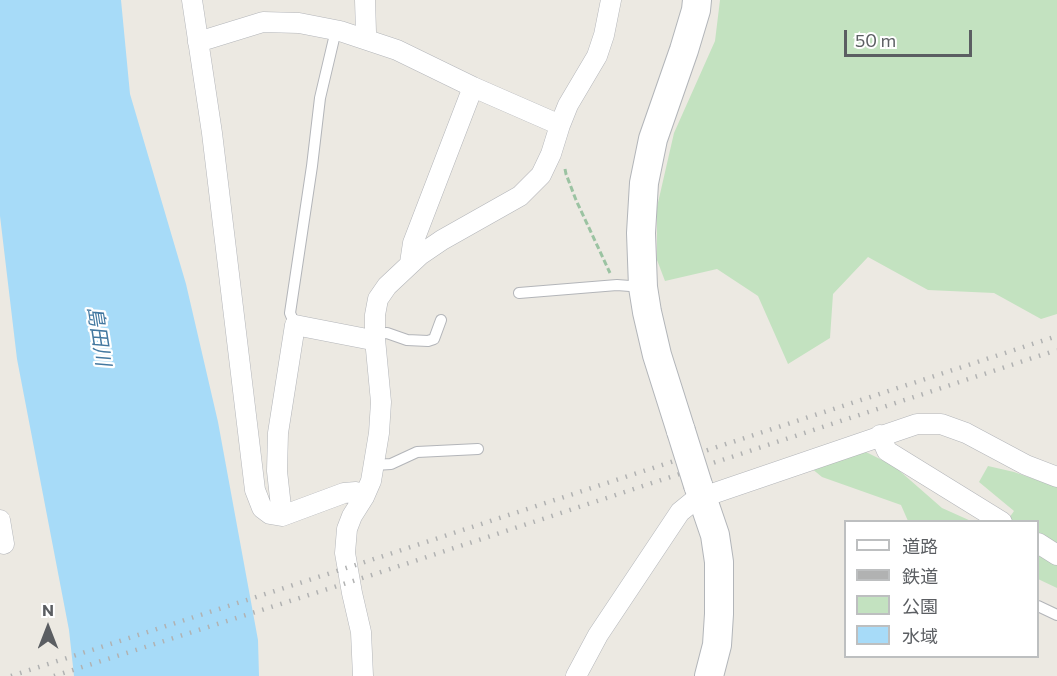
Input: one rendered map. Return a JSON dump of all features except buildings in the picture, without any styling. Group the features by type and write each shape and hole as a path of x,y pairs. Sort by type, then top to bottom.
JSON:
{"street":[{"path":"192,0 212,133 255,490 262,508 270,514 282,516 344,493 356,492 364,497"},
{"path":"365,0 365,39"},
{"path":"363,676 361,632 345,553 347,529 371,481 379,433 381,402 375,336 378,298 387,286 420,255 520,196 541,175 568,105 597,56 611,0"},
{"path":"697,0 684,50 653,139 644,183 641,233 630,286 647,312 657,355 715,535 719,562 719,614 717,645 709,676"},
{"path":"198,42 263,22 299,23 336,30 397,50 558,130"},
{"path":"410,263 413,243 473,87"},
{"path":"282,516 277,471 278,433 295,325 367,339 375,336"},
{"path":"576,676 598,635 680,512 700,491 917,424 941,424 966,433 1026,465 1057,477"},
{"path":"880,435 887,451 999,520"},
{"path":"0,520 4,544"},
{"path":"1039,544 1057,555"}],"lane":[{"path":"295,325 290,313 320,98 336,30"},
{"path":"519,293 630,286"},
{"path":"375,336 387,333 407,340 428,341 434,339 441,320"},
{"path":"374,465 391,464 417,452 478,449"},
{"path":"1039,606 1057,615"}],"path":[{"path":"558,130 566,174 600,252 630,286"}],"green space":[{"path":"720,0 1057,0 1057,314 1041,319 994,293 928,290 868,257 833,294 830,338 788,364 758,296 717,269 665,281 657,260 657,207 674,133 715,41"},
{"path":"866,452 894,466 942,508 969,520 908,520 901,505 822,477 811,468"},
{"path":"988,466 1014,472 1057,487 1057,588 1039,579 1039,520 1008,520 1014,511 979,482"}],"water":[{"name":"島田川","path":"0,0 121,0 130,94 186,284 218,422 258,640 259,676 74,676 69,630 17,359 0,216"}],"railway":[{"path":"11,676 1057,336"},
{"path":"54,676 375,574 1057,350"}]}
